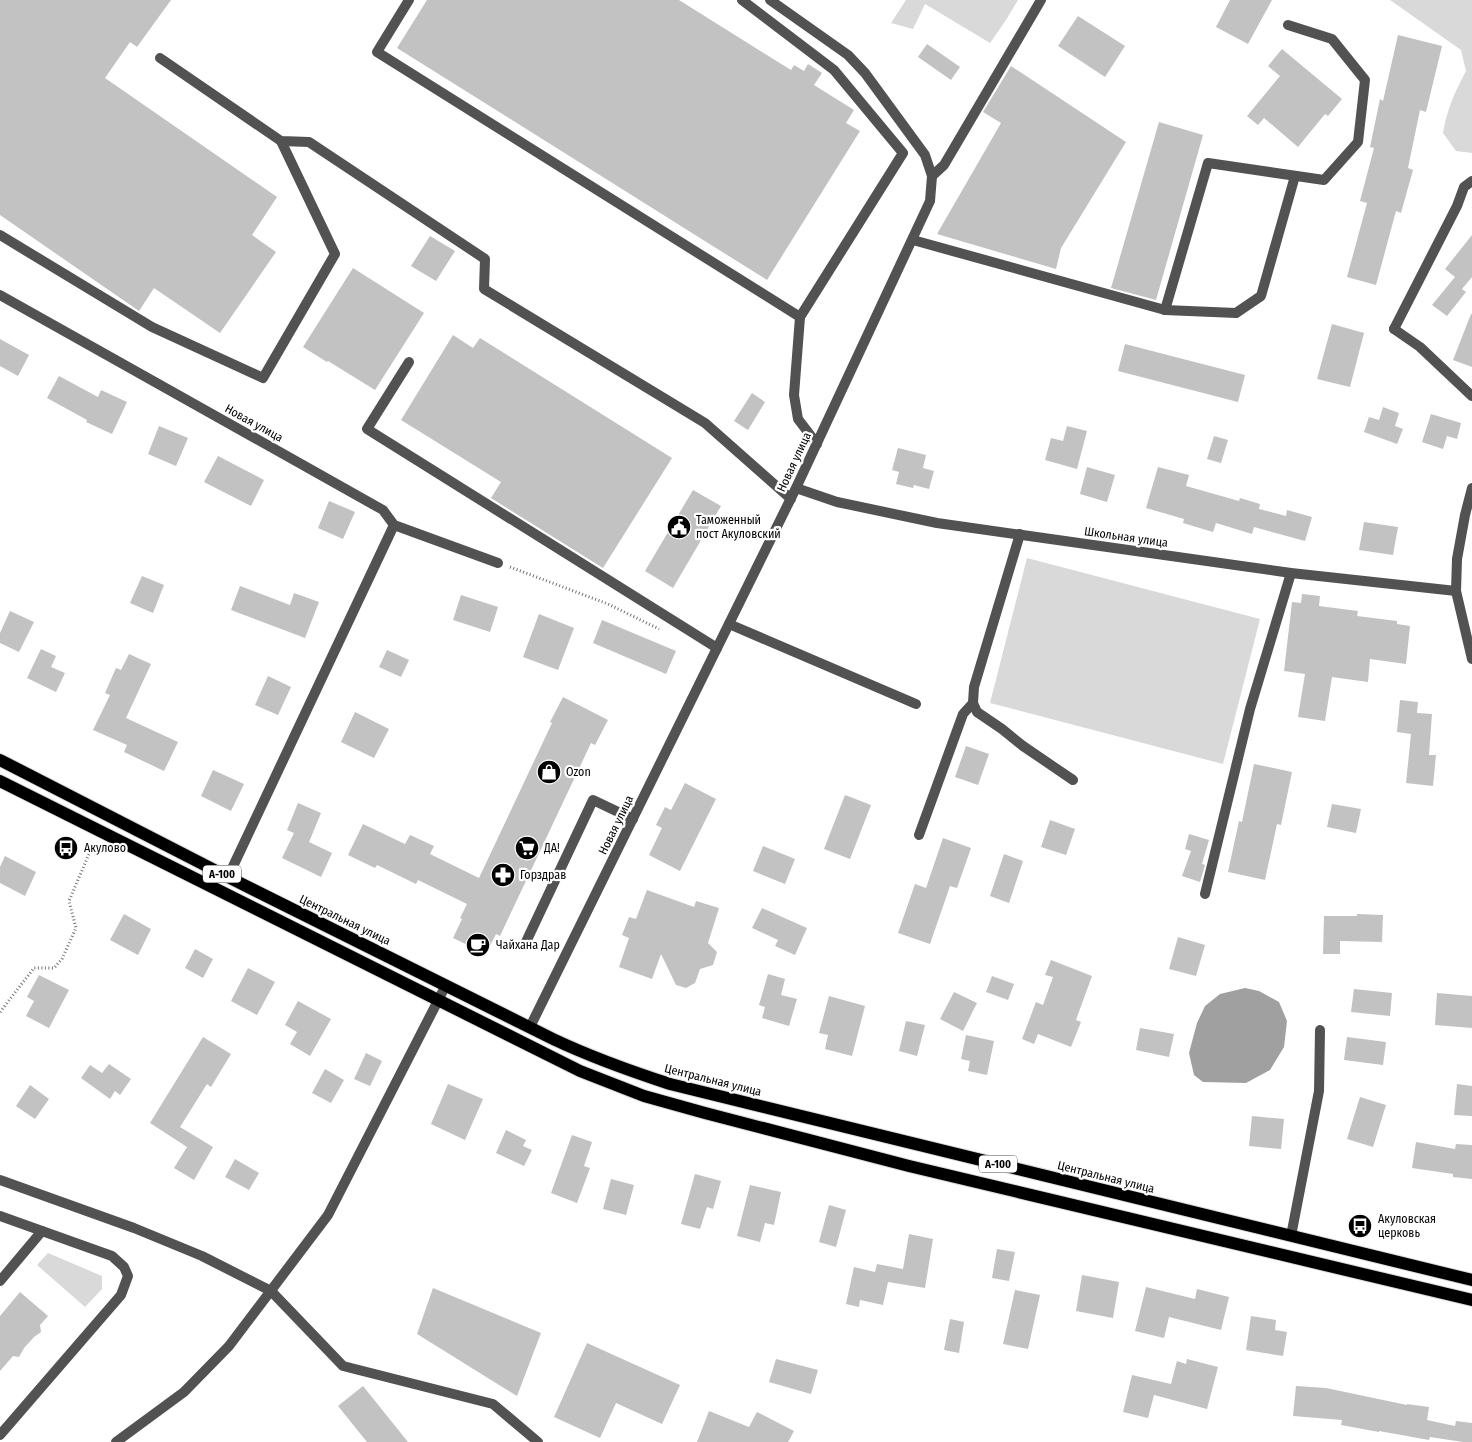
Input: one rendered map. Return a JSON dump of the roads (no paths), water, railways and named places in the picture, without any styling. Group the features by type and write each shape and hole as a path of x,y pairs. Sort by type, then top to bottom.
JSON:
{"main road":[{"name":"Центральная улица","path":"0,760 228,877 579,1052 618,1066 670,1084 1472,1280"},
{"name":"А-100","path":"0,781 580,1071 644,1096 909,1166 1472,1300"}],"street":[{"path":"409,0 377,52 800,317"},
{"path":"742,0 834,70 902,153 800,317 794,395 798,419 817,444"},
{"name":"Новая улица","path":"530,1027 791,499 930,201 932,176 926,155 859,67 848,55 770,0"},
{"path":"932,176 944,165 1042,0"},
{"path":"1165,310 1208,163 1324,180 1358,142 1365,80 1332,39 1288,25"},
{"path":"0,235 152,327 263,378 335,254 281,141 160,58"},
{"path":"281,141 309,142 485,259 484,289 705,422 791,499"},
{"path":"913,240 1165,310 1236,313 1261,296 1295,176"},
{"path":"1472,181 1464,187 1457,206 1394,329 1420,347 1472,396"},
{"name":"Новая улица","path":"0,295 383,510 394,525 498,563"},
{"path":"409,362 367,429 717,648"},
{"name":"Школьная улица","path":"796,488 837,502 937,523 1291,573 1456,591"},
{"path":"1472,488 1457,559 1456,591 1472,659"},
{"path":"228,877 394,525"},
{"path":"1020,534 974,687 973,704 977,712 1073,780"},
{"path":"1205,894 1250,709 1291,573"},
{"path":"729,624 916,704"},
{"path":"919,835 964,714 973,704"},
{"path":"525,944 593,800 633,820"},
{"path":"119,1441 184,1392 229,1346 328,1215 446,985"},
{"path":"1291,1236 1319,1091 1320,1030"},
{"path":"0,1180 134,1228 194,1252 270,1291 343,1366 493,1404 538,1442"},
{"path":"0,1216 112,1256 124,1267 128,1276 121,1295 0,1435"},
{"path":"0,1281 42,1231"}],"place":[{"name":"Таможенный пост Акуловский","path":"679,527"},
{"name":"Ozon","path":"549,772"},
{"name":"Акулово","path":"66,848"},
{"name":"ДА!","path":"527,848"},
{"name":"Горздрав","path":"503,875"},
{"name":"Чайхана Дар","path":"478,945"},
{"name":"Акуловская церковь","path":"1360,1226"}]}
